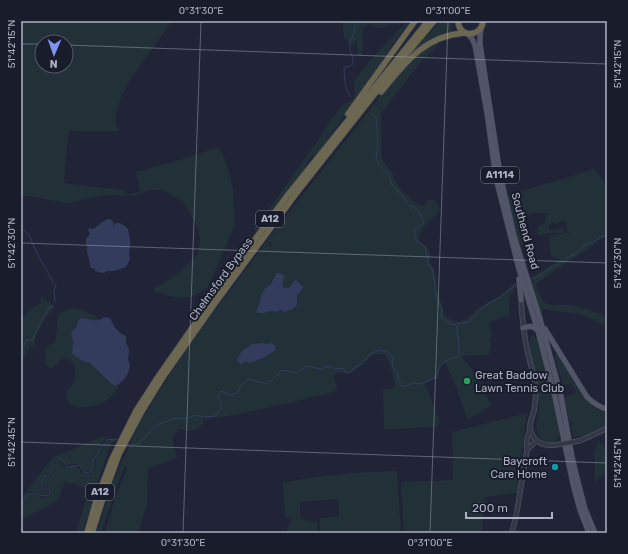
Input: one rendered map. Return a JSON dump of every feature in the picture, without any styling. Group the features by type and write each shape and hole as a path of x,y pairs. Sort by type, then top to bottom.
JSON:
{"highway":[{"name":"A12","path":"310,168 415,21"},
{"name":"Chelmsford Bypass","path":"87,533 96,501 136,411 158,377 231,272 287,196 428,21"},
{"name":"Chelmsford Bypass","path":"129,428 218,298 298,191 434,21"},
{"path":"458,21 460,28 466,34 478,31 482,24"},
{"name":"A12","path":"298,191 409,60 436,39 466,34"},
{"name":"Chelmsford Bypass","path":"92,533 117,453"}],"main road":[{"name":"Southend Road","path":"482,24 480,44 500,174 514,236 540,319"},
{"name":"Southend Road","path":"466,34 472,39 475,45 487,113 496,178 519,269"},
{"path":"519,269 521,300"},
{"name":"A1114","path":"519,269 538,331 555,397 572,484 589,533"},
{"path":"540,319 547,334 587,398 594,404 607,409"},
{"name":"A1114","path":"540,319 561,396 578,482 585,509 595,533"},
{"path":"523,328 528,326 534,327 538,331"}],"street":[{"path":"512,533 527,450 526,446 528,433 536,398 535,381 523,328 521,300"},
{"path":"530,429 536,441 544,445 555,445 579,441 607,428"},
{"path":"527,450 536,441"}],"shaded area":[{"path":"21,21 171,21 124,91 116,112 118,131 69,130 64,183 121,190 124,191 126,195 140,192 136,172 186,158 217,147 222,151 229,171 233,189 235,225 208,287 194,295 182,298 155,292 154,288 181,271 197,255 200,241 198,227 183,202 163,190 150,190 134,196 105,195 68,203 27,196 21,197"},
{"path":"343,21 401,21 400,25 391,25 378,28 371,24 363,28 362,56 358,55 356,40 353,49 352,40 349,46 348,40 344,39"},
{"path":"407,21 408,24 322,148 314,157 310,157 303,172 257,232 253,229 318,140 331,119 344,104 350,102 354,97 355,91 353,83 357,77 374,56"},
{"path":"440,21 451,21 453,27 451,31 431,39 420,47 418,45"},
{"path":"437,41 438,45 423,59 381,113 382,158 391,170 398,186 406,195 419,205 424,206 428,199 435,200 439,208 438,213 426,224 418,238 429,248 431,264 435,271 438,292 445,316 457,322 466,320 478,308 501,295 513,284 530,278 560,260 551,255 549,238 555,235 573,232 567,232 567,224 565,221 561,221 557,224 553,222 549,226 549,230 563,229 563,233 557,232 539,236 537,233 538,226 544,224 547,213 535,213 521,216 524,232 522,247 509,211 507,200 510,194 556,180 563,180 594,169 607,185 607,236 598,240 593,246 536,284 543,302 552,305 572,305 599,313 607,317 607,327 583,315 543,309 542,315 540,315 530,282 519,285 510,294 509,316 489,322 492,333 489,342 492,344 489,355 461,356 476,374 491,405 481,412 467,419 457,389 445,363 440,367 438,378 425,383 440,422 437,427 384,430 383,390 395,388 391,370 384,354 377,354 367,359 352,372 346,374 340,372 335,374 333,378 337,389 330,393 219,418 203,420 203,424 192,431 179,429 172,438 177,458 148,468 147,505 138,533 105,533 114,501 127,468 125,466 101,533 97,533 111,486 140,422 189,345 266,242 272,247 273,245 267,240 385,90 419,53"},
{"path":"41,296 53,305 54,309 47,316 41,326 36,336 35,346 29,346 30,347 21,362 21,340 27,345 21,339 21,319 33,307 40,303"},
{"path":"75,308 95,315 100,320 78,321 77,326 71,333 73,342 72,354 81,360 90,363 107,381 114,386 121,383 106,401 94,406 75,406 70,403 67,398 66,391 71,387 76,375 73,364 70,360 61,360 52,369 46,365 45,362 46,347 54,343 56,340 58,315 66,310"},
{"path":"532,335 538,341 559,424 560,435 556,441 551,443 544,441 537,431 536,425 539,406 538,385 530,351 529,340"},
{"path":"557,353 581,394 593,407 607,413 607,424 595,431 573,437 573,431 569,427 573,424 569,421 564,398 576,392 571,383 563,386 555,356"},
{"path":"527,413 522,449 520,480 517,493 485,497 482,533 404,533 401,482 453,480 452,432"},
{"path":"103,436 107,437 100,444 93,457 94,466 91,471 84,471 78,464 66,465 58,457 53,463 49,474 43,477 41,481 41,487 47,491 48,495 29,491 21,503 21,499 54,456"},
{"path":"110,440 116,440 110,445 82,533 76,533 89,489 65,481 58,501 21,520 21,506 28,495 33,494 39,497 51,496 52,494 43,485 42,480 44,477 51,476 53,466 57,460 59,460 65,467 77,466 82,473 91,474 96,466 95,457 99,450"},
{"path":"598,442 603,444 603,447 607,449 607,472 595,483 594,454"},
{"path":"397,471 401,533 320,533 320,518 339,517 338,499 300,502 300,517 305,520 317,522 318,533 286,533 291,518 285,518 283,482 340,474"}],"water":[{"path":"108,219 113,221 114,227 115,223 119,223 128,229 130,238 130,259 126,267 104,273 95,271 95,269 91,268 87,252 86,239 90,234 88,230 89,228 93,229"},
{"path":"277,273 285,276 282,286 285,288 291,286 295,280 303,286 297,295 297,305 291,310 284,312 281,310 275,312 257,313 262,292 271,285"},
{"path":"104,317 110,318 116,329 126,336 126,343 129,349 129,372 121,382 114,386 90,363 81,360 72,354 73,342 71,333 77,326 78,321 81,318 98,320"},
{"path":"252,344 274,344 276,350 259,360 248,363 245,361 240,364 237,360 241,352"}],"waterway":[{"path":"351,97 346,87 344,69 345,67 353,64 350,45 355,26 359,21"},
{"path":"126,444 134,445 139,443 159,424 176,418 184,419 196,415 202,417 215,416 222,408 218,395 221,391 230,395 238,393 240,386 249,379 267,384 283,370 296,373 308,366 320,369 329,366 335,369 342,368 348,373 365,361 369,354 380,350 387,352 393,357 392,365 398,374 398,380 403,387 413,383 420,384 437,377 441,364 459,356 459,342 456,325 451,324 441,317 442,310 435,293 432,269 428,263 425,247 415,238 415,229 424,222 418,211 409,205 392,185 389,175 376,159 378,141 376,117 372,113"},
{"path":"21,228 29,235 37,253 56,286 54,290 55,302"},
{"path":"533,279 557,265 559,262 564,261 567,257 573,255 583,246 607,234"},
{"path":"457,324 468,322 486,305 499,298 517,284"},
{"path":"21,346 24,346 26,340 33,340 34,335 49,308 54,306"},
{"path":"21,505 27,494 44,496 50,495 50,492 42,486 41,483 43,477 50,475 55,461 59,458 68,467 79,465 85,473 91,472 94,467 93,459 97,455 100,447 104,445 107,440 118,440"}],"place":[{"name":"Great Baddow Lawn Tennis Club","path":"467,381"},
{"name":"Baycroft Care Home","path":"555,467"}]}
